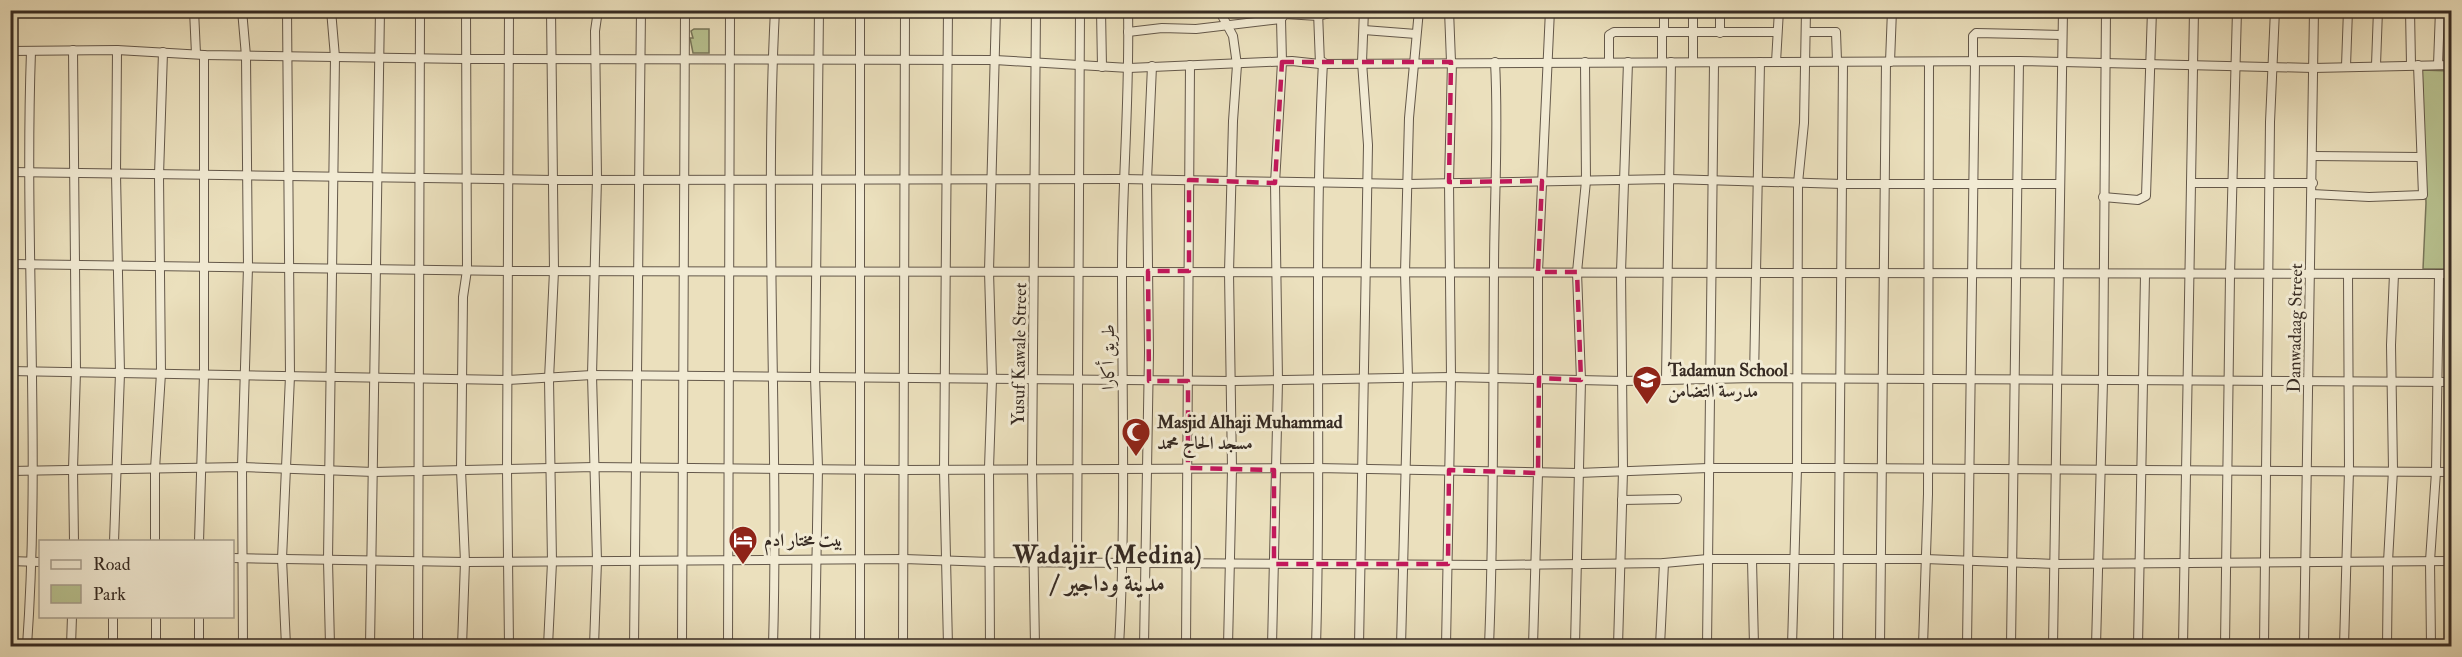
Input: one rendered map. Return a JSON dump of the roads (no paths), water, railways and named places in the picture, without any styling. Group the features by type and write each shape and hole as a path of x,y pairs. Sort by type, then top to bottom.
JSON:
{"street":[{"path":"42,10 106,10"},
{"path":"194,10 200,55 204,265 204,374 199,540"},
{"path":"242,10 246,56 248,267 237,558 243,646"},
{"path":"286,646 282,559 290,376 287,10"},
{"path":"330,646 328,560 335,57 331,10"},
{"path":"370,646 378,269 376,177 381,10"},
{"path":"418,646 420,561 417,379 422,58 420,10"},
{"path":"462,646 465,562 461,470 463,297 467,270 466,10"},
{"path":"509,10 510,179 507,380 509,646"},
{"path":"548,646 552,562 549,379 554,271 551,10"},
{"path":"594,646 597,561 592,375 597,178 594,59 598,10"},
{"path":"634,646 638,468 635,375 639,271 640,10"},
{"path":"682,646 685,10"},
{"path":"728,646 730,180 728,60 730,10"},
{"path":"773,646 776,558 772,470 772,181 775,10"},
{"path":"815,646 818,468 815,377 819,10"},
{"path":"860,10 858,560 860,646"},
{"path":"903,646 902,378 905,10"},
{"path":"948,10 945,179 948,271 944,470 948,561 948,646"},
{"path":"990,646 989,468 992,380 989,271 996,10"},
{"name":"Yusuf Kawale Street","path":"1035,646 1032,468 1036,10"},
{"path":"1077,561 1079,271 1077,180 1081,67 1080,10"},
{"path":"1101,10 1102,67"},
{"name":"طريق أكارا","path":"1119,646 1124,562 1121,469 1124,381 1122,179 1129,68 1128,10"},
{"path":"1220,10 1229,26 1237,64 1229,272 1233,469 1228,646"},
{"path":"1128,32 1229,26 1284,14 1342,10"},
{"path":"1359,646 1365,183 1368,145 1362,62 1364,10"},
{"path":"1401,646 1408,378 1405,273 1407,184 1413,62 1419,10"},
{"path":"1446,646 1451,377 1449,11 1476,10"},
{"path":"1525,10 1550,12 1538,272 1538,473 1533,646"},
{"path":"1662,62 1664,10"},
{"path":"1693,10 1693,62"},
{"path":"1720,10 1720,33"},
{"path":"1776,62 1779,10"},
{"path":"1792,646 1797,468 1798,183 1804,123 1806,10"},
{"path":"1880,646 1883,185 1892,10"},
{"path":"2053,646 2059,380 2059,184 2063,10"},
{"path":"2096,646 2103,381 2102,274 2106,10"},
{"path":"2103,197 2138,200 2146,196 2152,10"},
{"path":"2183,646 2194,10"},
{"path":"2225,646 2230,275 2237,10"},
{"path":"2264,646 2270,122 2275,10"},
{"name":"Danwadaag Street","path":"2304,646 2312,274 2314,10"},
{"path":"2346,66 2348,10"},
{"path":"2376,65 2378,10"},
{"path":"2312,194 2423,195 2410,10"},
{"path":"2438,65 2440,10"},
{"path":"1316,646 1320,381 1317,183 1321,62 1318,13"},
{"path":"1272,646 1274,470 1278,381 1275,183 1284,14"},
{"path":"1364,30 1392,30 1416,34"},
{"path":"1609,62 1611,33 1776,32"},
{"path":"1806,32 1836,32 1840,62 1843,273 1838,646"},
{"path":"1967,646 1973,36 1976,33 2062,35"},
{"path":"73,50 76,371 73,469 74,540"},
{"path":"10,51 117,50 200,55 465,59 994,60 1081,67 1129,68 1282,62 2019,61 2313,68 2451,65"},
{"path":"114,540 120,373 116,174 117,50"},
{"path":"27,646 37,562 30,264 31,51"},
{"path":"155,540 154,469 161,373 159,175 163,52"},
{"path":"2012,646 2013,380 2019,61"},
{"path":"1489,646 1492,565 1494,182 1499,124 1495,62"},
{"path":"1575,646 1579,564 1578,473 1581,380 1577,272 1586,181 1585,62"},
{"path":"1618,646 1623,471 1621,272 1628,62"},
{"path":"1666,380 1671,62"},
{"path":"1754,378 1754,272 1760,62"},
{"path":"1923,646 1929,469 1927,380 1929,62"},
{"path":"1707,646 1707,468 1714,63"},
{"path":"1186,646 1190,65"},
{"path":"1144,646 1149,381 1147,180 1152,66"},
{"path":"2313,156 2421,157"},
{"path":"10,172 553,180 597,178 772,181 1122,179 1407,184 1670,179 1883,185 2059,184"},
{"path":"2191,183 2271,181 2313,183"},
{"path":"10,264 509,271 596,269 1365,273 2451,274"},
{"path":"2344,646 2349,470 2348,274"},
{"path":"2387,646 2388,562 2393,470 2391,383 2394,274"},
{"path":"2431,646 2430,561 2436,472 2435,381 2439,274"},
{"path":"2138,646 2145,275"},
{"path":"10,371 507,380 635,375 1124,381 1320,381 1494,377 1623,381 1710,378 1882,378 2451,382"},
{"path":"10,471 242,467 374,472 682,467 772,470 818,468 902,470 1405,468 1538,473 1707,468 2100,472 2143,470 2451,472"},
{"path":"1622,500 1677,499"},
{"path":"237,558 465,562 684,561 776,558 1274,564 1404,562 1492,565 1664,563 1708,558 1838,561 1925,559 2055,564 2141,561 2451,561"},
{"path":"1752,560 1754,646"},
{"path":"10,561 37,562"},
{"path":"1660,646 1664,563"},
{"path":"71,646 72,618"},
{"path":"113,618 113,646"},
{"path":"156,618 156,646"},
{"path":"199,618 199,646"}],"place":[{"name":"Tadamun School مدرسة التضامن","path":"1647,406"},
{"name":"Masjid Alhaji Muhammad مسجد الحاج محمد","path":"1136,458"},
{"name":"بيت مختار ادم","path":"743,566"}],"district":[{"name":"Wadajir (Medina) / مدينة وداجير","path":"1108,569"}]}
